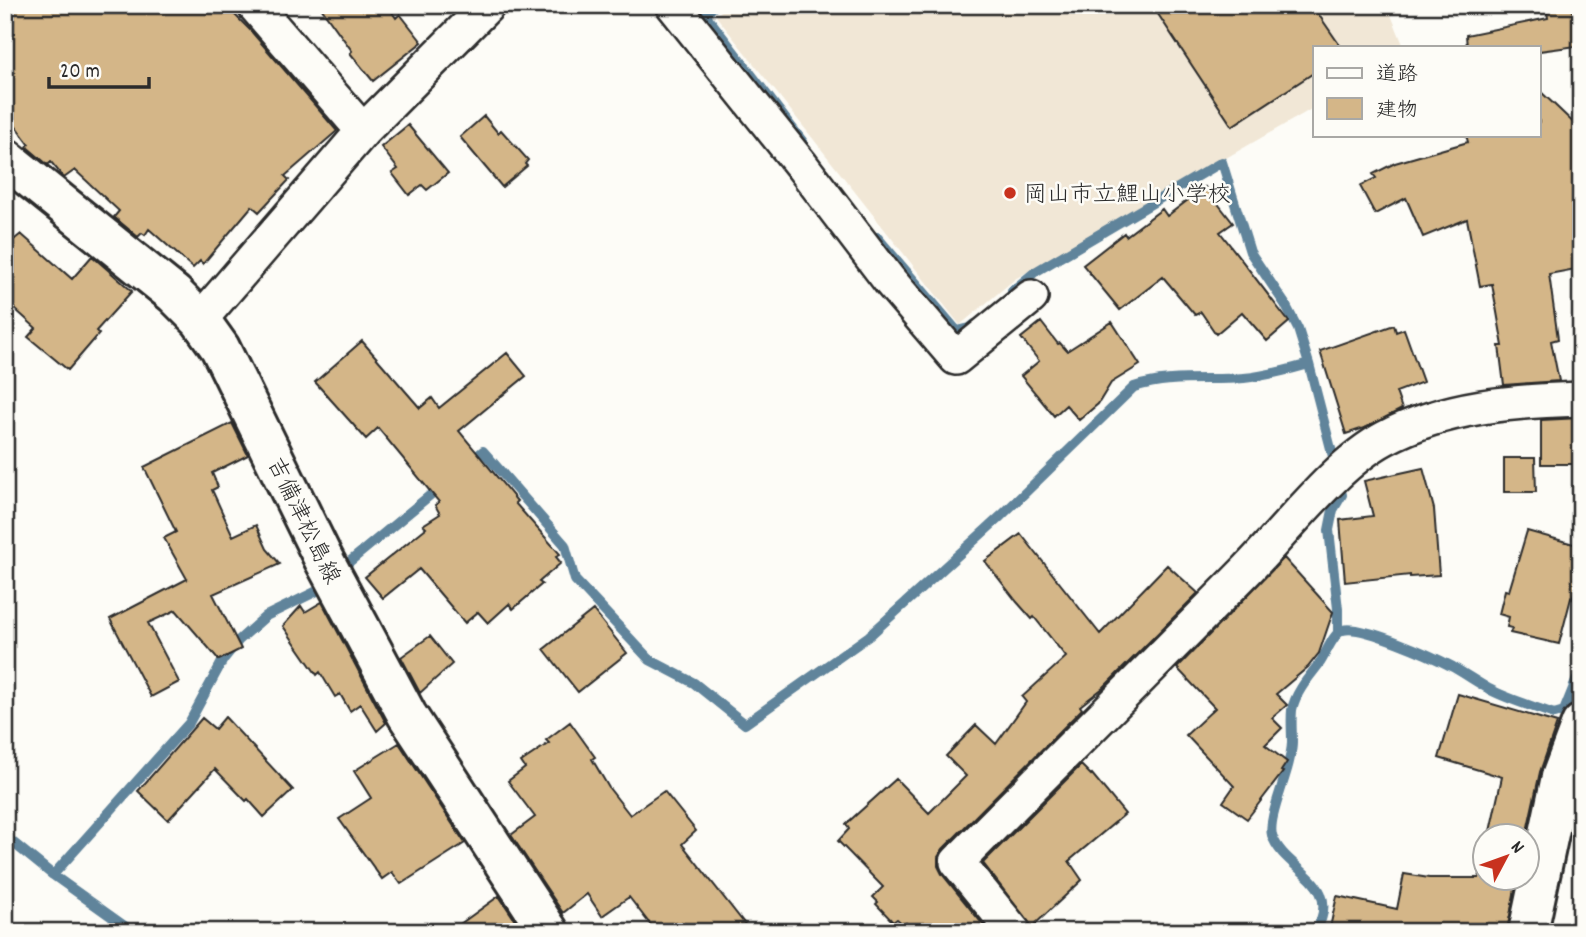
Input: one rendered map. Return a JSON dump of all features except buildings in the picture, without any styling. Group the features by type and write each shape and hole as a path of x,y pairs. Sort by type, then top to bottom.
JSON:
{"main road":[{"name":"吉備津松島線","path":"5,158 174,294 200,320 220,348 323,558 407,715 549,932"},
{"path":"1528,932 1561,777 1581,724"}],"street":[{"path":"254,5 363,131"},
{"path":"200,320 363,131 488,5"},
{"path":"673,5 802,166 888,280 957,358 1031,297"},
{"path":"1014,932 957,862 1249,569 1349,462 1384,438 1439,415 1532,400 1581,399"}],"shaded area":[{"name":"岡山市立鯉山小学校","path":"727,5 1387,5 1404,46 1313,46 1313,108 1015,279 960,325 716,16"}],"waterway":[{"path":"715,5 705,14 803,142"},
{"path":"1578,5 1581,53"},
{"path":"1012,291 1035,272 1222,162 1250,252 1285,304 1298,329 1309,364"},
{"path":"877,237 957,331 975,324"},
{"path":"470,462 483,451 565,545 575,580 650,660 694,683 745,724 869,636 1001,516 1134,387 1175,380 1252,377 1309,364 1336,468"},
{"path":"1338,632 1329,530 1333,510 1342,495 1339,483"},
{"path":"348,563 440,487"},
{"path":"53,875 189,723 223,660 239,640 266,616 317,591"},
{"path":"1315,932 1323,915 1323,900 1318,888 1278,847 1271,827 1291,753 1292,714 1296,697 1339,632 1352,629 1398,642 1453,667 1497,693 1554,714 1564,711 1581,669"},
{"path":"5,836 53,875 133,932"}],"place":[{"name":"岡山市立鯉山小学校","path":"1010,193"}]}
